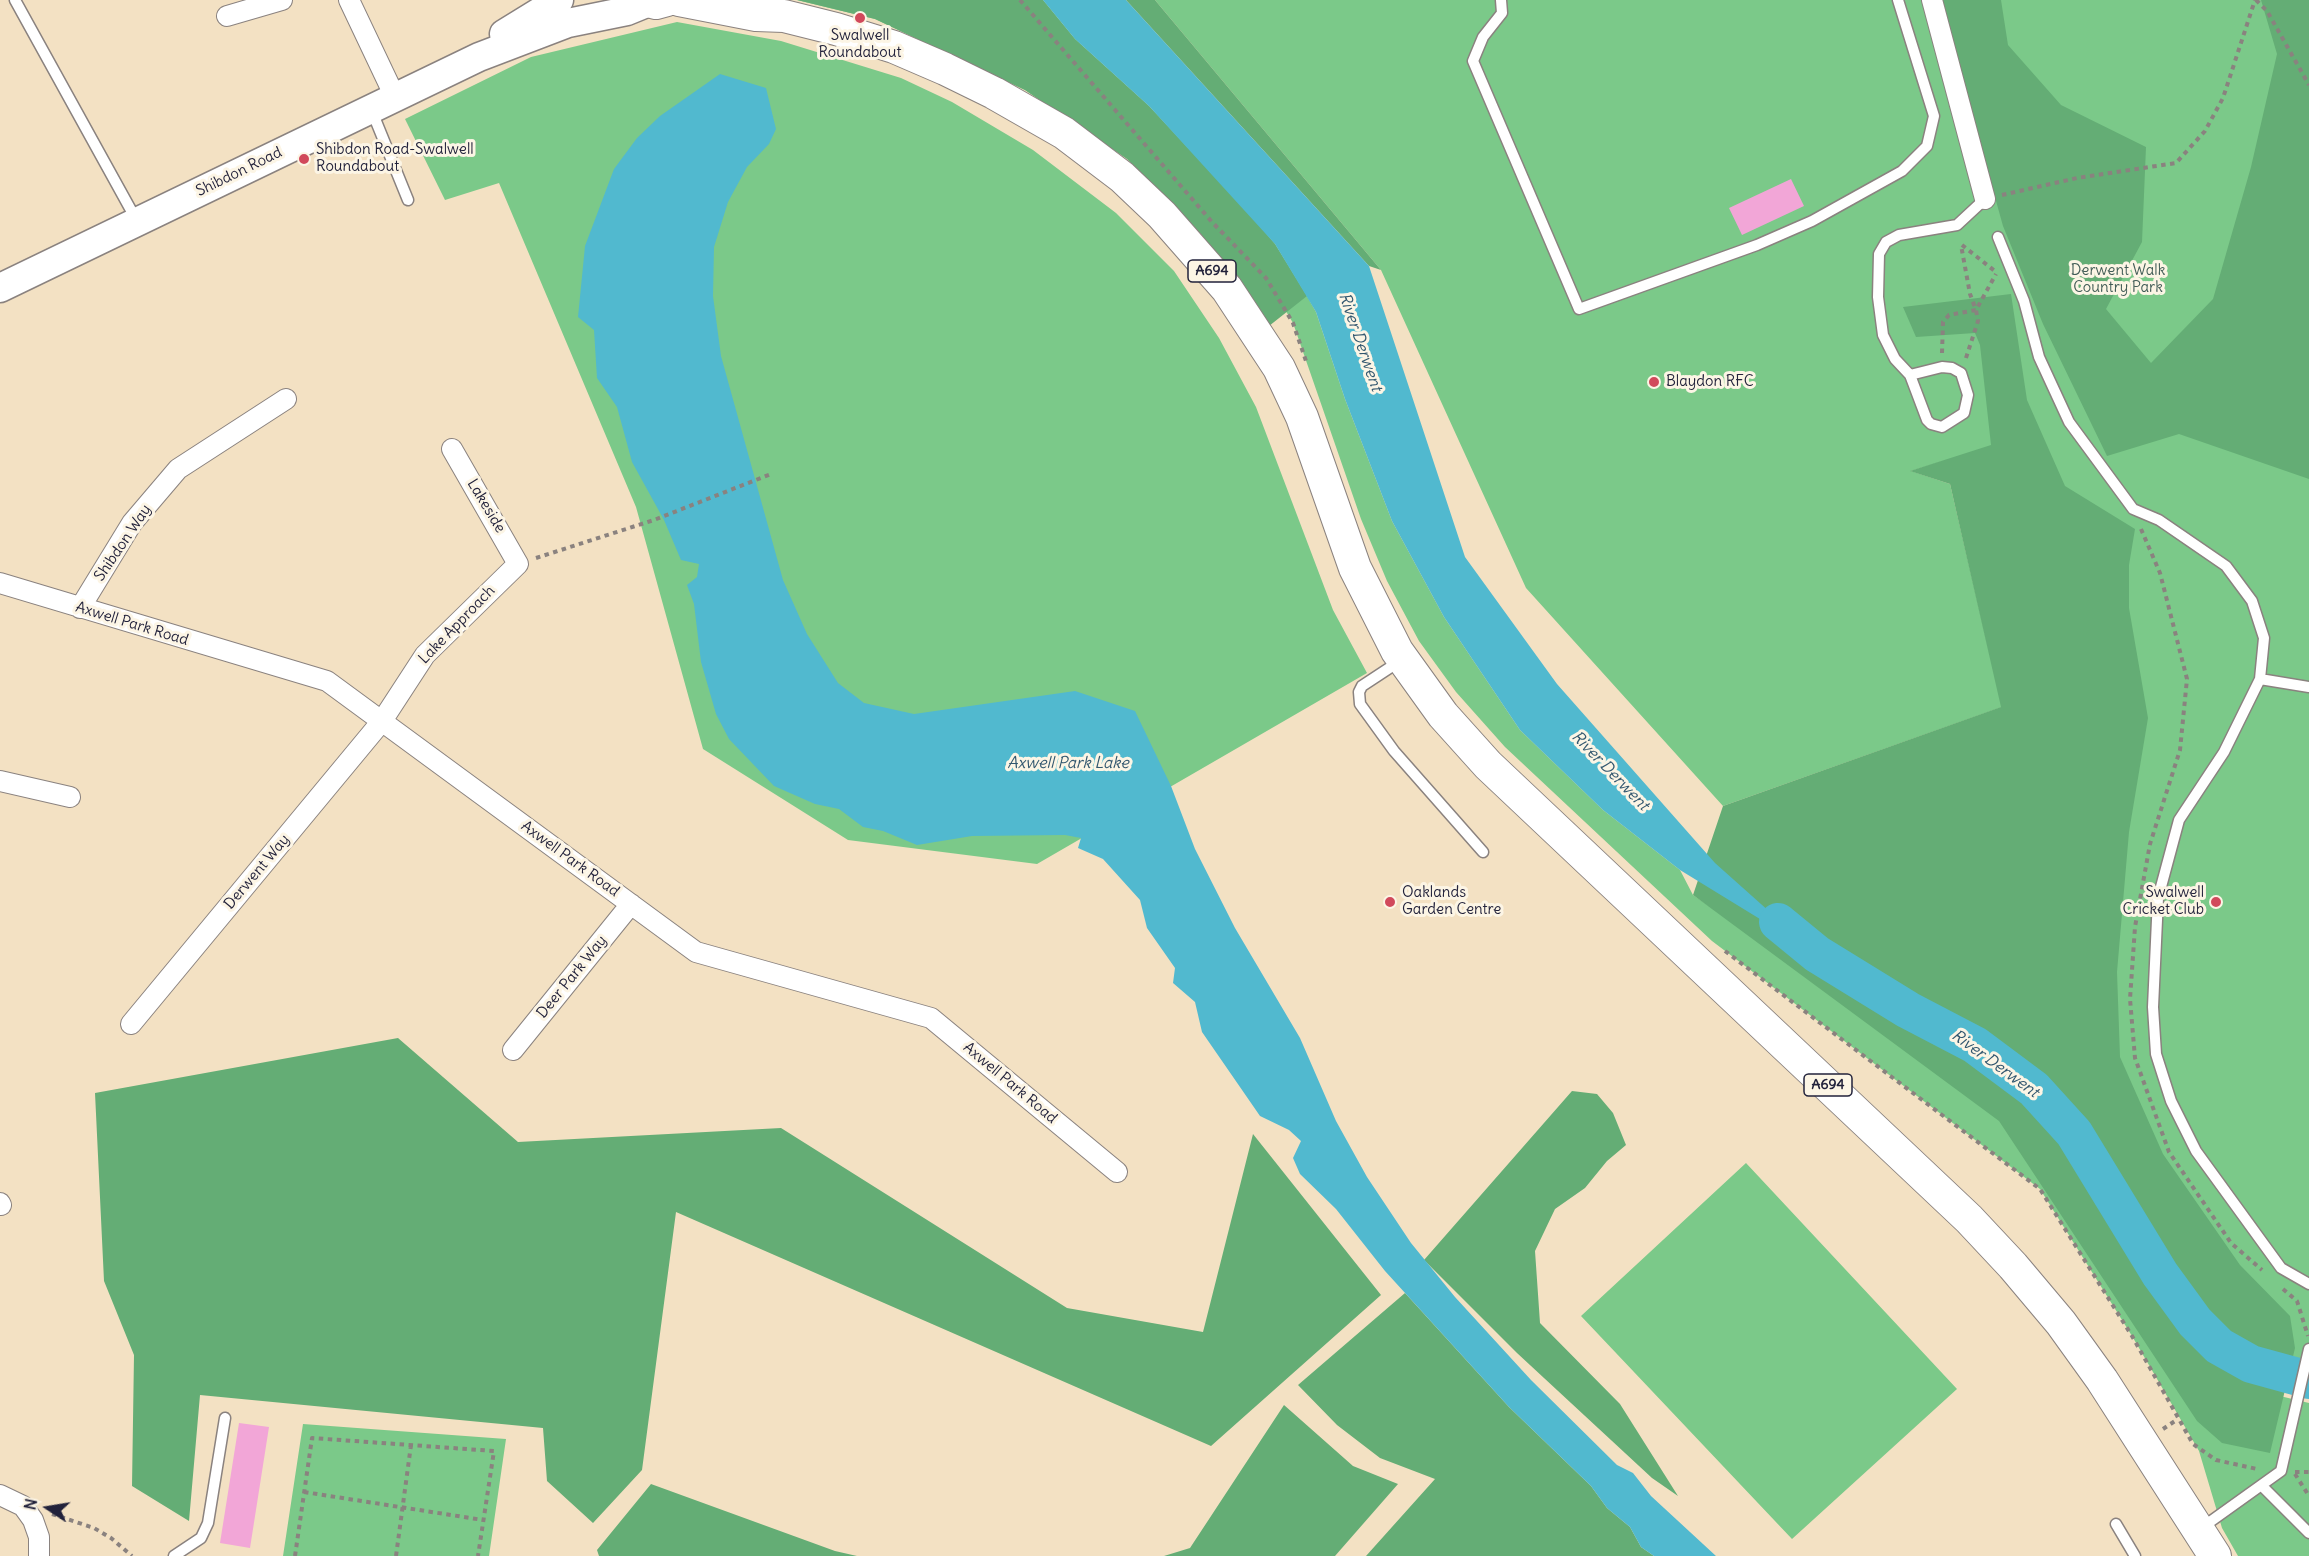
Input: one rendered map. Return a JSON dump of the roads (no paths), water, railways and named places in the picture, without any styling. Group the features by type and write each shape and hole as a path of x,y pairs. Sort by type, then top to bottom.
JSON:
{"main road":[{"name":"Shibdon Road","path":"479,57 494,41 559,0"},
{"name":"Shibdon Road","path":"0,288 479,57 559,26 660,1"},
{"name":"A694","path":"660,1 756,15 772,8 894,48 994,93 1064,133 1122,177 1162,215 1227,289 1279,369 1302,417 1354,568 1402,659 1443,715 1488,765 1969,1219 2013,1266 2061,1323 2102,1380 2206,1543"}],"street":[{"path":"227,16 282,0"},
{"path":"349,0 383,103"},
{"path":"1932,0 1984,199"},
{"name":"Shibdon Way","path":"80,608 132,523 178,469 286,399"},
{"name":"Lakeside","path":"452,449 518,564"},
{"name":"Lake Approach","path":"382,721 425,655 518,564"},
{"name":"Axwell Park Road","path":"0,584 327,681 696,952 931,1018 1117,1172"},
{"name":"Derwent Way","path":"131,1024 382,721"},
{"path":"0,781 70,797"},
{"name":"Deer Park Way","path":"513,1050 631,904"},
{"path":"0,1495 23,1506 33,1520 39,1537 39,1556"}],"lane":[{"path":"15,0 137,221"},
{"path":"1501,0 1502,13 1484,37 1473,61 1579,309 1757,245 1812,221 1902,171 1928,146 1934,116 1898,0"},
{"path":"383,103 408,200"},
{"path":"1910,375 1942,367 1952,368 1961,373 1966,384 1967,405 1964,413 1942,427 1931,424 1927,420 1910,375 1895,359 1883,335 1878,297 1879,254 1886,242 1899,235 1957,225 1984,199"},
{"path":"1998,237 2006,263 2024,301 2039,357 2069,422 2133,509 2159,520 2226,566 2252,601 2264,638 2260,679 2224,752 2179,820 2158,898 2153,1007 2156,1054 2171,1101 2196,1151 2281,1269 2309,1284"},
{"path":"1402,659 1362,686 1359,692 1360,704 1425,788 1483,852"},
{"path":"2260,679 2309,687"},
{"path":"2206,1543 2262,1486 2281,1471 2309,1349"},
{"path":"174,1556 201,1538 208,1523 225,1418"},
{"path":"2262,1486 2309,1533"},
{"path":"2116,1524 2135,1556"}],"water":[{"path":"1043,0 1126,0 1369,266 1465,557 1557,684 1715,863 1817,954 1680,870 1603,810 1520,730 1444,617 1392,521 1345,399 1316,312 1275,244 1149,106 1075,39"},
{"name":"Axwell Park Lake","path":"720,74 766,88 776,129 769,144 747,167 728,202 714,247 713,296 721,356 783,580 807,634 838,683 864,703 914,714 1075,691 1135,711 1171,786 1195,849 1235,928 1300,1038 1336,1121 1367,1177 1411,1243 1455,1297 1531,1380 1617,1465 1633,1473 1651,1496 1716,1556 1654,1556 1641,1547 1630,1527 1607,1508 1591,1486 1509,1407 1385,1271 1336,1209 1300,1174 1293,1158 1301,1141 1289,1130 1260,1116 1202,1032 1195,1002 1173,983 1175,968 1147,928 1140,900 1103,859 1078,848 1081,838 1065,835 972,836 917,845 883,831 863,827 839,809 815,804 774,786 729,739 716,714 701,662 694,604 687,585 697,577 699,564 681,560 664,520 632,462 617,407 597,378 594,330 578,317 585,246 614,169 637,138 660,116"}],"waterway":[{"name":"River Derwent","path":"1778,922 1817,954 1908,1010 1975,1045 2034,1089 2074,1133 2160,1274 2195,1322 2219,1346 2251,1364 2309,1380"}],"place":[{"name":"Swalwell Roundabout","path":"860,18"},
{"name":"Shibdon Road-Swalwell Roundabout","path":"304,159"},
{"name":"Blaydon RFC","path":"1654,382"},
{"name":"Oaklands Garden Centre","path":"1390,902"},
{"name":"Swalwell Cricket Club","path":"2216,902"}],"park label":[{"name":"Derwent Walk Country Park","path":"2118,280"}]}
